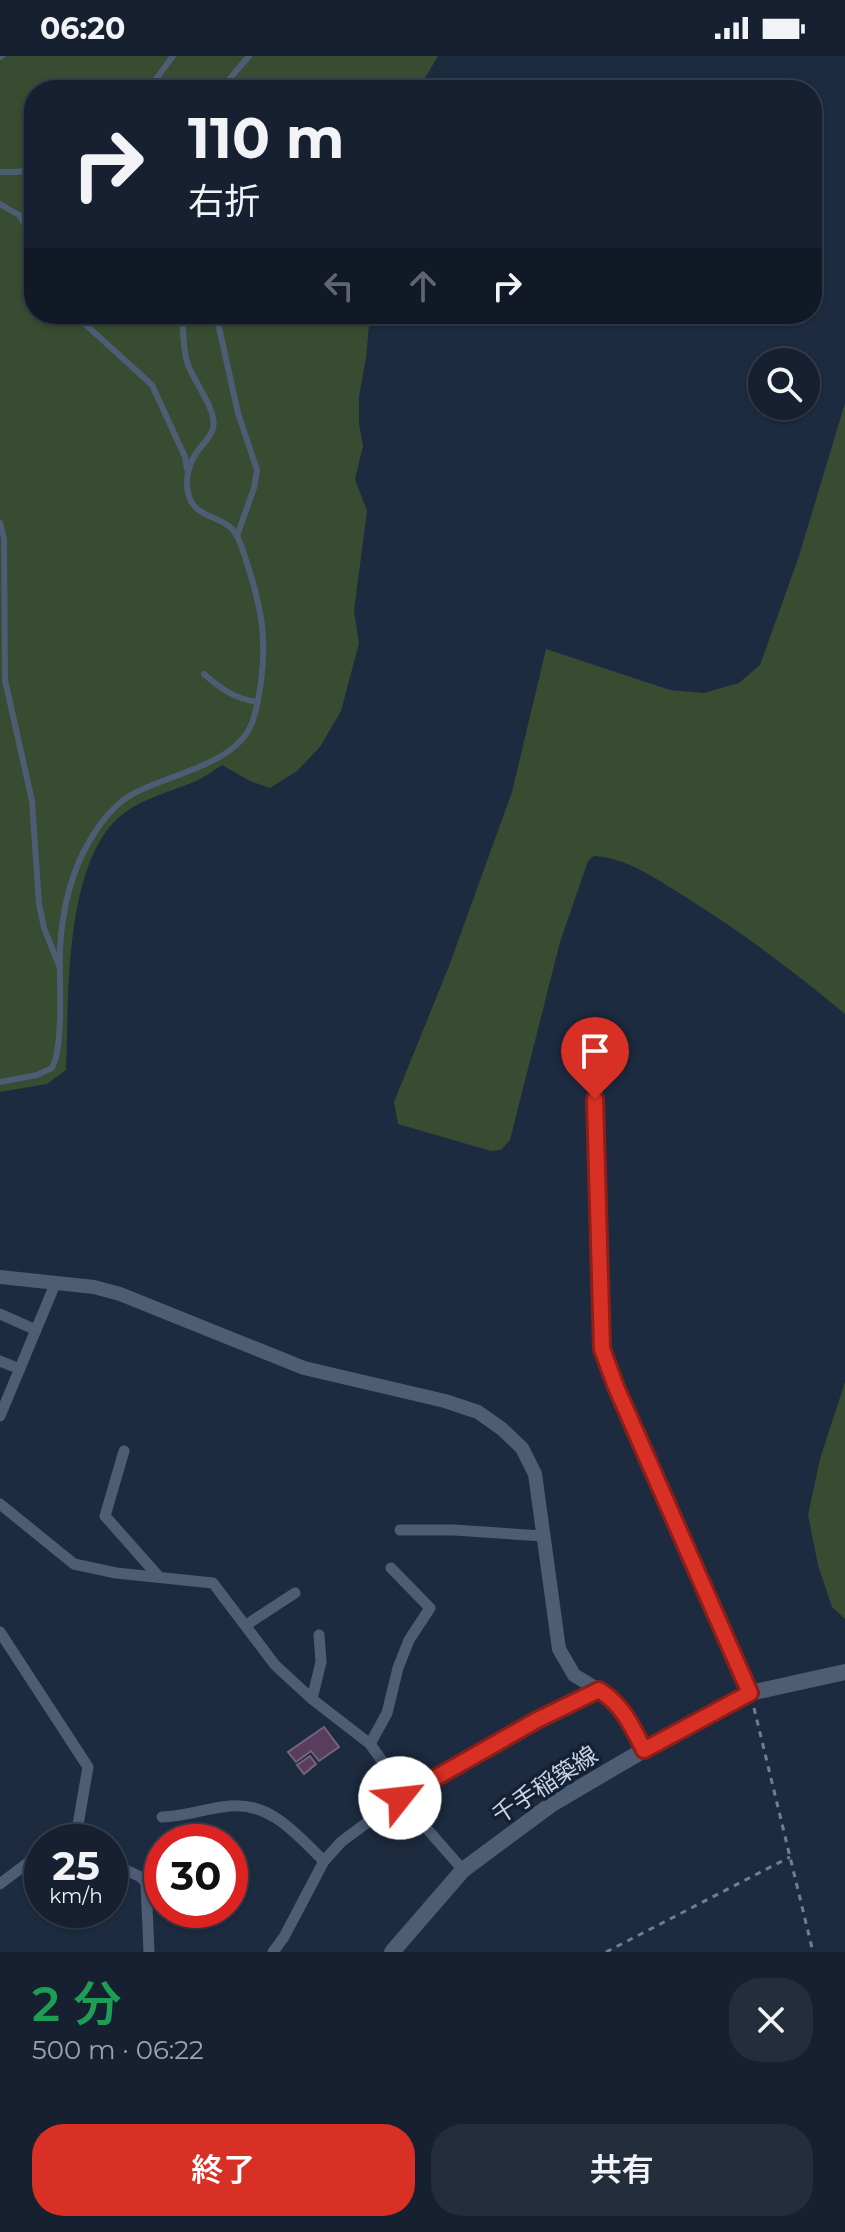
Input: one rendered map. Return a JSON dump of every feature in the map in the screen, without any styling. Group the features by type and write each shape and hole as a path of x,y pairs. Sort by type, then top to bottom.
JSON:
{"main road":[{"name":"千手稲築線","path":"392,1952 463,1870 552,1804 750,1693 845,1672"}],"street":[{"path":"604,1059 595,1099 594,1129 602,1349 750,1693"},
{"path":"0,1277 94,1287 120,1294 304,1368 445,1401 478,1412 502,1429 522,1448 535,1474 559,1649 574,1675 613,1699 627,1717 644,1750"},
{"path":"2,1407 56,1282"},
{"path":"0,1314 36,1330"},
{"path":"0,1361 20,1369"},
{"path":"124,1451 105,1516 159,1577"},
{"path":"0,1504 74,1564 104,1571 213,1583 275,1665 312,1699 370,1744 385,1765 400,1798 463,1870"},
{"path":"400,1530 543,1536"},
{"path":"370,1744 387,1713 398,1668 409,1640 430,1608 391,1568"},
{"path":"246,1625 295,1593"},
{"path":"0,1632 88,1767 78,1824"},
{"path":"312,1699 321,1662 319,1635"},
{"path":"273,1952 324,1861 341,1842 400,1798 537,1720 599,1690"},
{"path":"162,1817 183,1817 229,1806 249,1806 276,1816 324,1861"},
{"path":"0,1884 24,1866"},
{"path":"128,1871 146,1883 149,1952"}],"lane":[{"path":"155,80 173,56"},
{"path":"229,80 249,56"},
{"path":"0,172 24,171"},
{"path":"0,204 19,215 24,223"},
{"path":"0,1082 37,1075 52,1068 58,1045 60,949 66,905 73,875 90,841 105,818 127,797 227,753 245,735 252,724 258,702 264,657 262,610 237,536 233,529 193,504 187,484 185,457 152,385 85,324"},
{"path":"183,324 187,362 214,416 214,428 197,451 188,471"},
{"path":"218,324 238,413 257,470 237,536"},
{"path":"0,523 4,538 5,680 32,801 41,916 61,971"},
{"path":"204,674 224,692 238,699 258,702"}],"path":[{"path":"750,1693 813,1952"},
{"path":"606,1952 790,1857"}],"green space":[{"path":"0,56 438,56 424,80 24,80 24,324 369,324 359,396 363,446 355,479 367,511 354,611 359,643 341,711 320,747 297,771 270,788 222,765 196,781 142,802 114,822 98,845 86,873 78,905 69,975 66,1070 47,1084 0,1092"},
{"path":"845,403 845,1014 767,952 684,896 630,865 594,856 588,861 560,942 510,1140 501,1150 491,1151 398,1124 394,1102 449,966 512,792 546,649 670,690 704,693 739,683 760,665 799,556"},
{"path":"845,1382 845,1619 832,1607 818,1565 808,1515 820,1459"}],"building":[{"path":"324,1727 339,1747 319,1761 311,1751 296,1762 288,1752"},
{"path":"310,1756 316,1764 304,1774 297,1765"}],"route":[{"path":"400,1798 537,1720 599,1690 613,1699 627,1717 644,1750 750,1693 602,1349 595,1099"}]}
